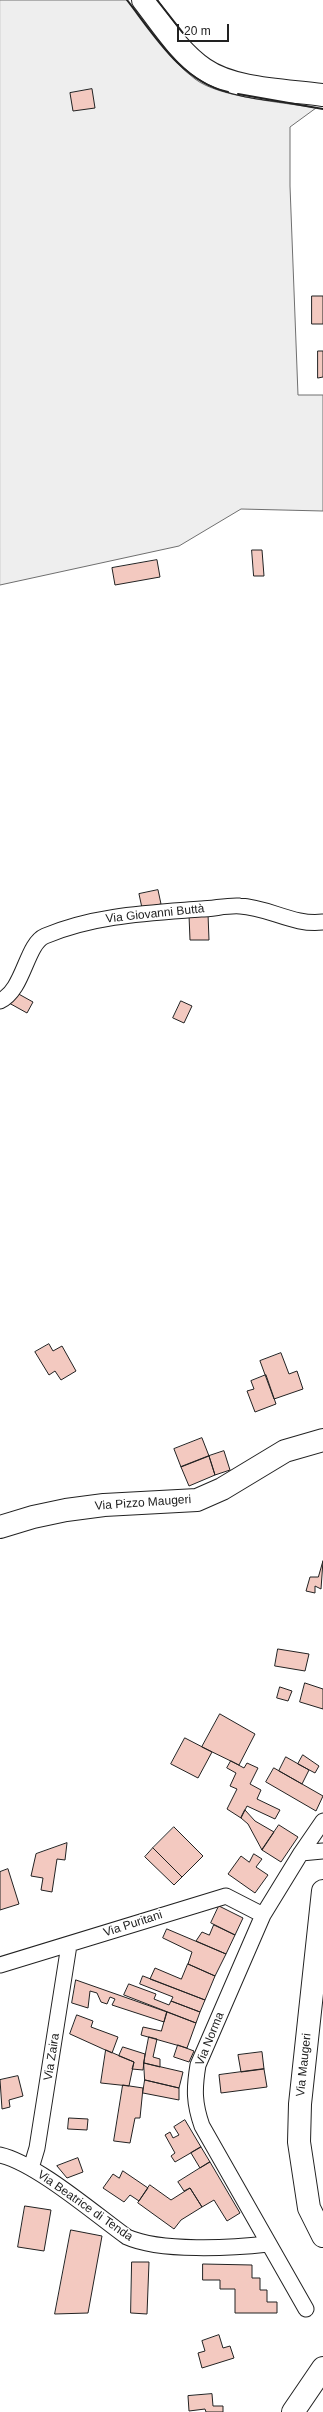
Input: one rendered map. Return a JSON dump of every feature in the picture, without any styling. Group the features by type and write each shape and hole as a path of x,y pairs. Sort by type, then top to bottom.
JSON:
{"main road":[{"path":"143,0 183,50 204,69 231,82 323,95"},
{"name":"Via Pizzo Maugeri","path":"0,1527 33,1517 66,1510 104,1505 197,1500 229,1486 285,1451 323,1440"},
{"name":"Via Maugeri","path":"323,1891 300,2104 299,2142 309,2208 323,2236"},
{"path":"294,2412 323,2368"}],"street":[{"name":"Via Giovanni Buttà","path":"0,1001 10,997 36,946 43,937 59,930 103,919 148,913 241,906 305,922 323,922"},
{"name":"Via Norma","path":"306,2309 202,2126 195,2108 195,2086 198,2065 263,1915 301,1853 323,1821"},
{"path":"301,1853 323,1851"},
{"name":"Via Puritani","path":"0,1965 226,1896 263,1915"},
{"name":"Via Zaira","path":"31,2168 37,2148 69,1945"},
{"name":"Via Beatrice di Tenda","path":"0,2156 12,2158 31,2168 127,2237 141,2244 163,2247 268,2244"}],"shaded area":[{"path":"0,0 127,0 167,52 195,79 220,91 236,95 316,108 290,127 290,186 298,395 323,395 323,511 241,509 179,546 0,585"}],"building":[{"path":"92,89 95,108 73,111 70,93"},
{"path":"312,296 323,296 323,324 312,324"},
{"path":"318,351 323,351 323,377 318,378"},
{"path":"252,550 262,550 264,576 254,576"},
{"path":"157,560 160,577 115,585 112,568"},
{"path":"158,890 161,904 142,908 139,894"},
{"path":"208,914 209,940 190,940 189,915"},
{"path":"15,992 33,1002 27,1013 9,1003"},
{"path":"181,1001 192,1006 184,1023 173,1018"},
{"path":"49,1344 53,1351 62,1346 76,1371 61,1380 55,1371 49,1375 35,1352"},
{"path":"281,1353 289,1374 297,1371 303,1389 274,1399 260,1361"},
{"path":"266,1375 276,1404 255,1412 247,1391 254,1389 251,1381"},
{"path":"202,1438 209,1456 181,1467 174,1449"},
{"path":"224,1451 230,1470 215,1475 209,1456"},
{"path":"209,1456 215,1475 189,1486 181,1467"},
{"path":"323,1561 321,1589 315,1586 315,1593 306,1591 310,1577 318,1577"},
{"path":"278,1649 309,1654 305,1671 275,1666"},
{"path":"305,1683 323,1689 323,1709 300,1702"},
{"path":"280,1687 292,1691 288,1701 277,1698"},
{"path":"220,1714 255,1734 239,1765 202,1747"},
{"path":"185,1738 212,1752 198,1778 171,1764"},
{"path":"303,1755 319,1766 315,1773 298,1764"},
{"path":"286,1757 309,1770 302,1784 279,1771"},
{"path":"231,1761 244,1768 247,1763 258,1768 250,1784 261,1790 257,1799 280,1810 275,1819 247,1806 241,1818 227,1809 237,1789 230,1786 236,1773 227,1768"},
{"path":"274,1768 323,1796 316,1811 266,1782"},
{"path":"245,1810 255,1821 274,1832 262,1850 248,1824 241,1818"},
{"path":"279,1825 298,1837 281,1862 262,1850"},
{"path":"174,1827 203,1856 182,1877 153,1848"},
{"path":"67,1843 65,1860 57,1859 52,1892 41,1890 43,1878 31,1876 36,1854"},
{"path":"153,1848 182,1877 174,1885 145,1857"},
{"path":"254,1854 262,1859 256,1867 268,1875 255,1893 228,1874 241,1856 249,1862"},
{"path":"8,1869 19,1904 0,1910 0,1872"},
{"path":"219,1906 243,1918 235,1935 211,1923"},
{"path":"214,1925 235,1935 226,1954 196,1941 202,1932 209,1935"},
{"path":"167,1929 226,1954 215,1976 188,1964 192,1952 163,1938"},
{"path":"188,1964 215,1976 205,2000 150,1979 155,1968 181,1979"},
{"path":"143,1976 205,2000 200,2012 171,2001 173,1997 140,1984"},
{"path":"76,1980 167,2012 164,2022 112,2005 115,1999 110,1997 107,2004 101,2002 97,1993 90,1991 88,2008 72,2003"},
{"path":"129,1984 156,1994 154,1999 169,2005 171,2001 200,2012 196,2023 124,1995"},
{"path":"167,2012 196,2023 187,2048 141,2035 143,2027 161,2031"},
{"path":"77,2015 93,2021 91,2027 118,2037 112,2053 70,2034"},
{"path":"149,2037 157,2039 153,2057 160,2059 160,2067 144,2063"},
{"path":"178,2045 194,2051 189,2062 174,2057"},
{"path":"123,2047 145,2054 143,2070 132,2069 134,2062 119,2056"},
{"path":"106,2050 134,2062 129,2086 101,2083"},
{"path":"262,2052 264,2069 241,2072 238,2055"},
{"path":"144,2063 183,2072 179,2088 145,2080"},
{"path":"264,2069 267,2087 221,2093 219,2075"},
{"path":"18,2076 23,2096 9,2100 10,2107 2,2109 0,2080"},
{"path":"145,2080 179,2088 179,2100 143,2093"},
{"path":"123,2085 143,2088 140,2118 135,2118 130,2143 114,2141"},
{"path":"69,2118 88,2119 87,2130 68,2129"},
{"path":"185,2120 201,2147 175,2162 171,2156 175,2153 165,2135 170,2132 173,2138 179,2135 174,2127"},
{"path":"201,2147 210,2162 200,2168 191,2153"},
{"path":"78,2158 83,2172 67,2178 57,2166"},
{"path":"210,2162 240,2213 227,2221 214,2200 202,2207 190,2188 184,2191 178,2182"},
{"path":"123,2171 148,2188 139,2201 130,2195 124,2202 103,2188 113,2174 119,2178"},
{"path":"150,2185 171,2200 190,2188 202,2207 181,2220 174,2229 138,2203"},
{"path":"25,2206 51,2210 44,2251 18,2247"},
{"path":"71,2230 102,2236 88,2313 55,2314"},
{"path":"132,2262 149,2262 147,2314 131,2313"},
{"path":"203,2264 252,2265 252,2278 260,2278 260,2290 267,2290 267,2302 277,2302 277,2313 235,2313 235,2289 220,2289 220,2280 203,2280"},
{"path":"219,2335 223,2348 230,2346 234,2358 202,2368 198,2353 205,2351 202,2341"},
{"path":"212,2394 213,2406 223,2406 223,2412 206,2412 205,2409 189,2411 188,2396"}],"wall":[{"path":"127,0 159,42 183,68 212,87 228,92"},
{"path":"157,0 183,33"},
{"path":"238,94 323,109"}]}
